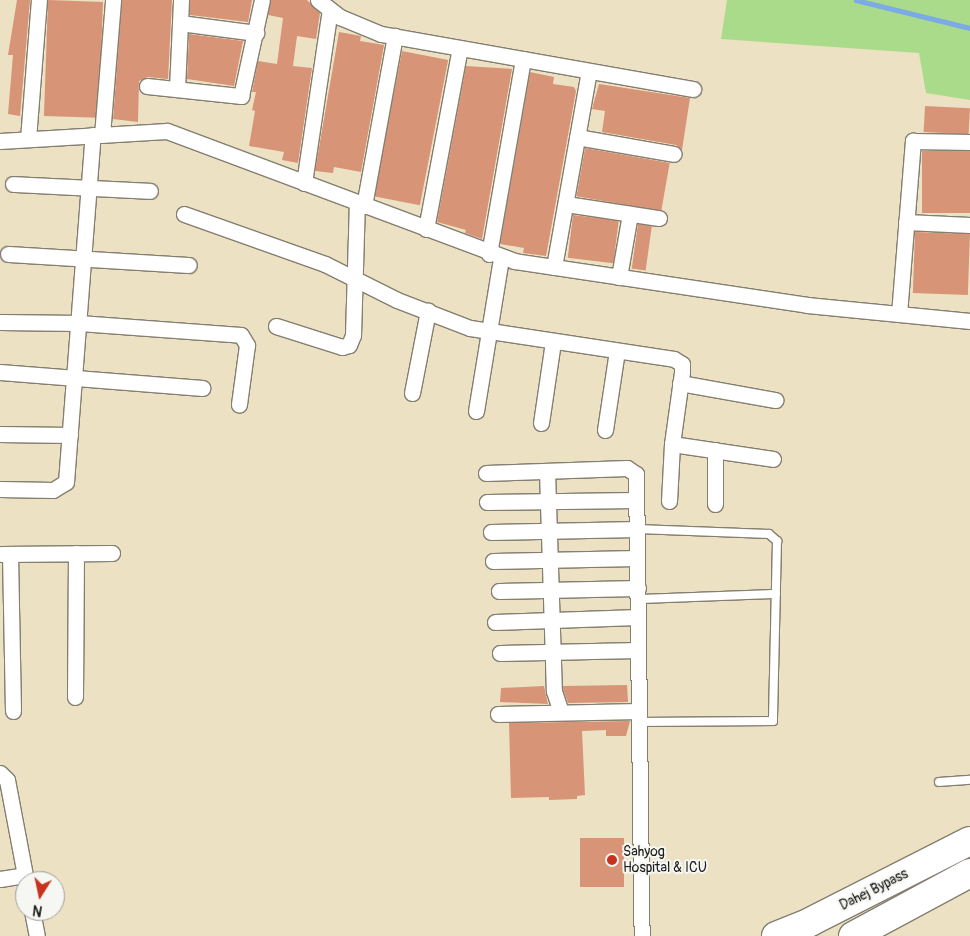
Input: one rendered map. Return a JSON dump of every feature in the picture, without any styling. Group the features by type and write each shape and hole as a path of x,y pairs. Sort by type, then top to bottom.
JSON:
{"highway":[{"name":"Dahej Bypass","path":"776,936 810,922 970,841"},
{"path":"853,936 970,873"}],"street":[{"path":"28,139 39,0"},
{"path":"0,489 61,487 67,474 89,188 113,0"},
{"path":"177,89 181,0"},
{"path":"147,86 242,96 262,0"},
{"path":"318,0 330,10 371,31 693,89"},
{"path":"304,183 330,10"},
{"path":"180,23 256,33"},
{"path":"276,326 342,347 349,345 353,335 360,204 395,36"},
{"path":"426,229 460,48"},
{"path":"476,411 489,333 495,256 523,59"},
{"path":"554,268 589,71"},
{"path":"0,141 167,131 495,256 554,268 807,306 970,322"},
{"path":"577,137 674,154"},
{"path":"899,314 913,140 970,142"},
{"path":"13,184 150,191"},
{"path":"566,204 659,218"},
{"path":"184,214 299,254 428,311 489,333 674,359 682,364 672,444 669,501"},
{"path":"619,277 630,214"},
{"path":"906,222 970,225"},
{"path":"8,254 189,265"},
{"path":"412,393 428,311"},
{"path":"0,322 78,322 241,334 247,346 239,404"},
{"path":"541,423 553,342"},
{"path":"605,430 617,351"},
{"path":"0,372 202,388"},
{"path":"680,383 775,400"},
{"path":"0,434 70,435"},
{"path":"672,444 773,458"},
{"path":"715,450 715,504"},
{"path":"486,474 627,468 636,474 642,936"},
{"path":"547,471 554,692 561,712"},
{"path":"487,502 636,500"},
{"path":"491,532 637,529"},
{"path":"75,697 76,553"},
{"path":"13,711 5,554 112,553"},
{"path":"493,561 637,558"},
{"path":"499,590 638,593"},
{"path":"495,622 638,617"},
{"path":"500,653 638,650"},
{"path":"498,714 561,712 639,716"},
{"path":"0,774 7,780 7,820 24,871"},
{"path":"0,879 15,878"},
{"path":"34,921 37,936"}],"lane":[{"path":"637,529 774,536 776,594 773,721 639,716"},
{"path":"638,593 776,594"},
{"path":"939,782 970,780"}],"green space":[{"path":"727,0 970,0 970,100 926,93 919,53 721,39"}],"building":[{"path":"17,0 30,0 20,116 8,114 13,55 8,55"},
{"path":"48,0 103,2 99,118 44,116"},
{"path":"122,0 172,0 168,79 148,77 139,81 138,122 113,119"},
{"path":"190,0 252,0 248,22 190,15"},
{"path":"271,0 307,0 320,13 316,39 297,36 293,66 312,68 298,163 282,160 284,152 249,146 255,111 252,110 256,92 252,92 258,61 277,64 283,18 268,15"},
{"path":"339,32 361,36 360,41 384,45 361,172 334,167 333,173 315,171"},
{"path":"189,34 243,41 234,86 187,79"},
{"path":"402,51 448,60 420,205 374,196"},
{"path":"466,66 512,69 482,239 465,233 466,230 437,222"},
{"path":"530,72 554,77 553,84 574,87 576,91 546,256 523,253 524,248 500,244"},
{"path":"599,84 690,98 682,150 676,145 602,132 605,111 592,109"},
{"path":"925,106 970,108 969,134 924,132"},
{"path":"585,148 670,163 661,211 576,196"},
{"path":"922,151 970,151 970,213 922,213"},
{"path":"573,215 619,221 613,263 568,258"},
{"path":"638,224 652,226 646,271 632,269"},
{"path":"915,232 970,234 968,295 913,293"},
{"path":"627,685 628,702 568,703 563,689 563,686"},
{"path":"544,686 548,704 500,702 501,688"},
{"path":"630,721 626,736 606,736 606,730 582,731 585,795 577,796 577,799 549,800 549,797 511,798 509,723"},
{"path":"580,838 624,838 624,887 580,887"}],"waterway":[{"path":"856,0 970,28"}],"place":[{"name":"Sahyog Hospital & ICU","path":"612,860"}]}
